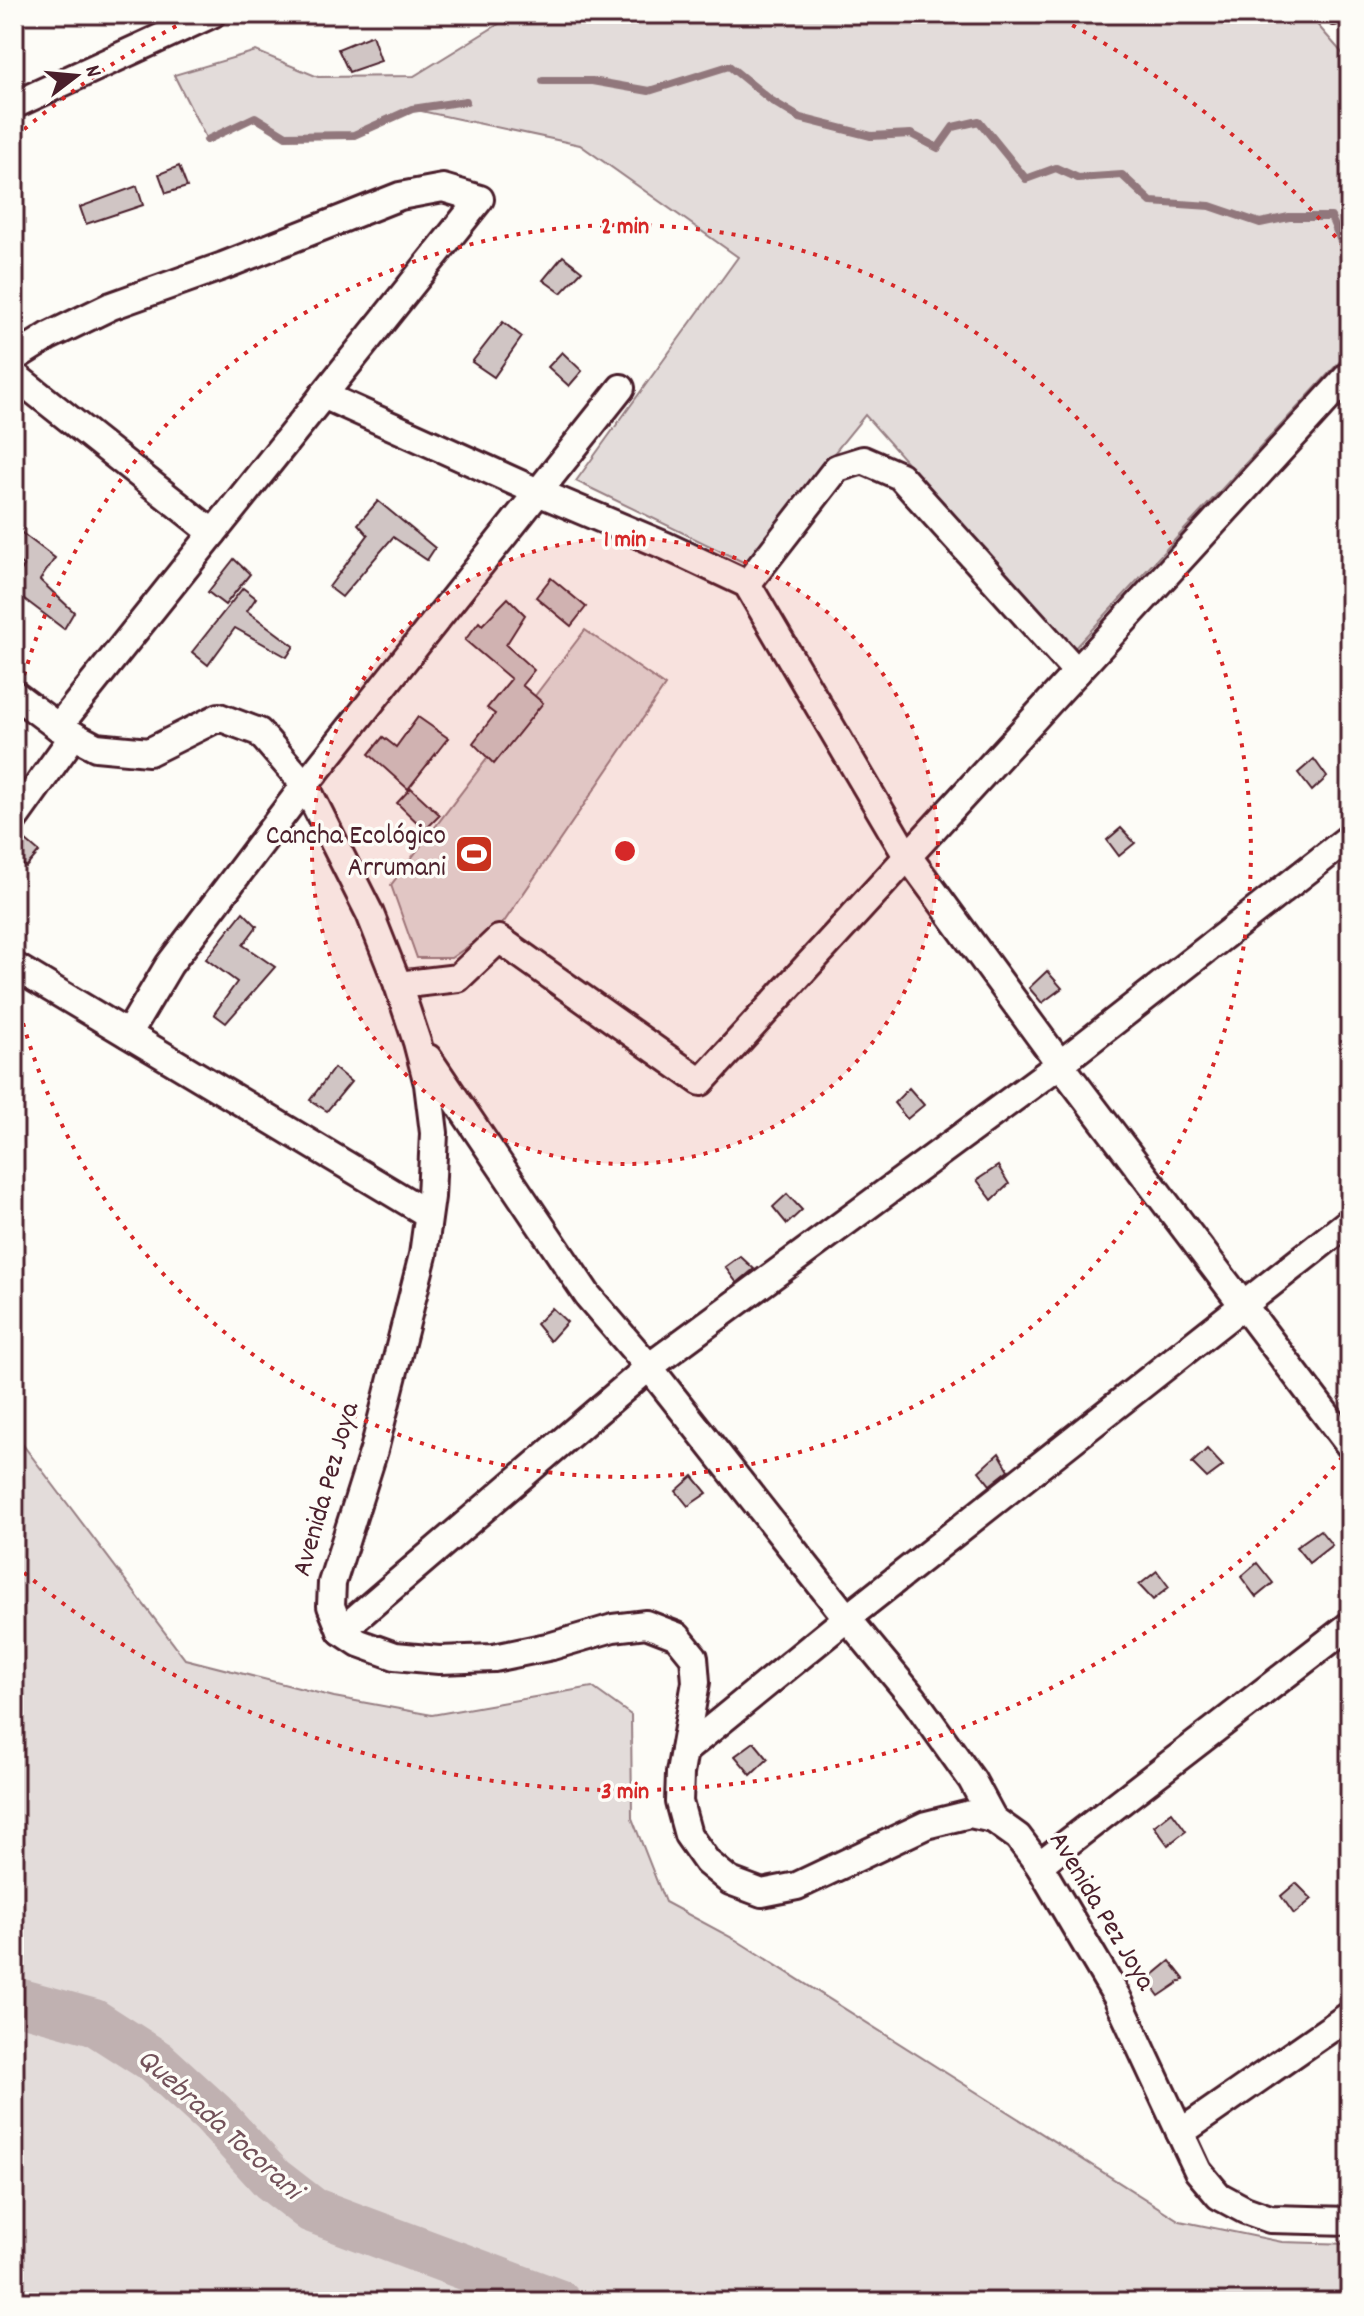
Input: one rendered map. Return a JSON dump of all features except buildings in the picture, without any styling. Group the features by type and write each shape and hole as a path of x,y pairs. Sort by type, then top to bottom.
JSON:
{"street":[{"path":"14,105 212,14"},
{"path":"14,358 49,336 111,306 223,266 400,196 443,188 480,199 213,533 66,731 14,819"},
{"path":"398,985 458,978 499,939 701,1082 1350,374"},
{"path":"14,375 213,533"},
{"path":"128,1034 169,965 305,785 621,388"},
{"path":"323,395 747,584 908,856 1060,1064 1350,1446"},
{"path":"747,584 837,468 863,460 900,476 1077,672"},
{"name":"Avenida Pez Joya","path":"14,694 66,731 96,747 149,752 219,717 259,732 305,785 370,914 398,985 428,1084 434,1133 428,1214 423,1255 374,1450 332,1583 331,1606 341,1631"},
{"path":"993,1819 970,1814 926,1825 797,1886 762,1893 730,1881 707,1862 688,1835 679,1802 680,1773 696,1682 694,1657 677,1636 646,1624 613,1628 552,1646 494,1658 439,1660 395,1656 359,1643 341,1631 649,1367 1060,1064 1350,837"},
{"path":"14,966 428,1214"},
{"path":"417,1042 588,1296 649,1367 914,1699 972,1780 993,1819"},
{"path":"684,1751 847,1618 1350,1221"},
{"path":"1039,1865 1350,1625"},
{"name":"Avenida Pez Joya","path":"993,1819 1018,1837 1039,1865 1117,1997 1198,2171 1219,2196 1270,2219 1350,2221"},
{"path":"1180,2133 1350,2015"}],"shaded area":[{"path":"515,14 1308,14 1350,62 1350,358 1343,358 1073,650 865,415 745,563 576,481 738,257 580,145 412,109 354,135 286,136 255,117 207,140 174,75 256,51 318,77 414,76"},
{"path":"585,630 665,686 504,922 451,958 417,958 391,885"},
{"path":"14,1433 185,1659 334,1697 432,1715 592,1687 631,1715 632,1818 665,1902 736,1940 1180,2221 1282,2242 1350,2244 1350,2302 14,2302"}],"waterway":[{"path":"543,81 592,81 649,91 729,66 772,101 800,118 871,136 911,134 938,148 953,127 979,121 1026,179 1056,168 1078,178 1122,175 1151,202 1210,206 1260,223 1289,217 1331,217 1349,261 1350,280"},
{"path":"207,140 255,117 286,136 354,135 412,109 466,101"},
{"name":"Quebrada Tocorani","path":"14,2000 94,2022 156,2062 213,2114 272,2179 312,2210 558,2302"},
{"path":"468,2302 487,2275"}],"place":[{"name":"Cancha Ecológico Arrumani","path":"474,854"}]}
